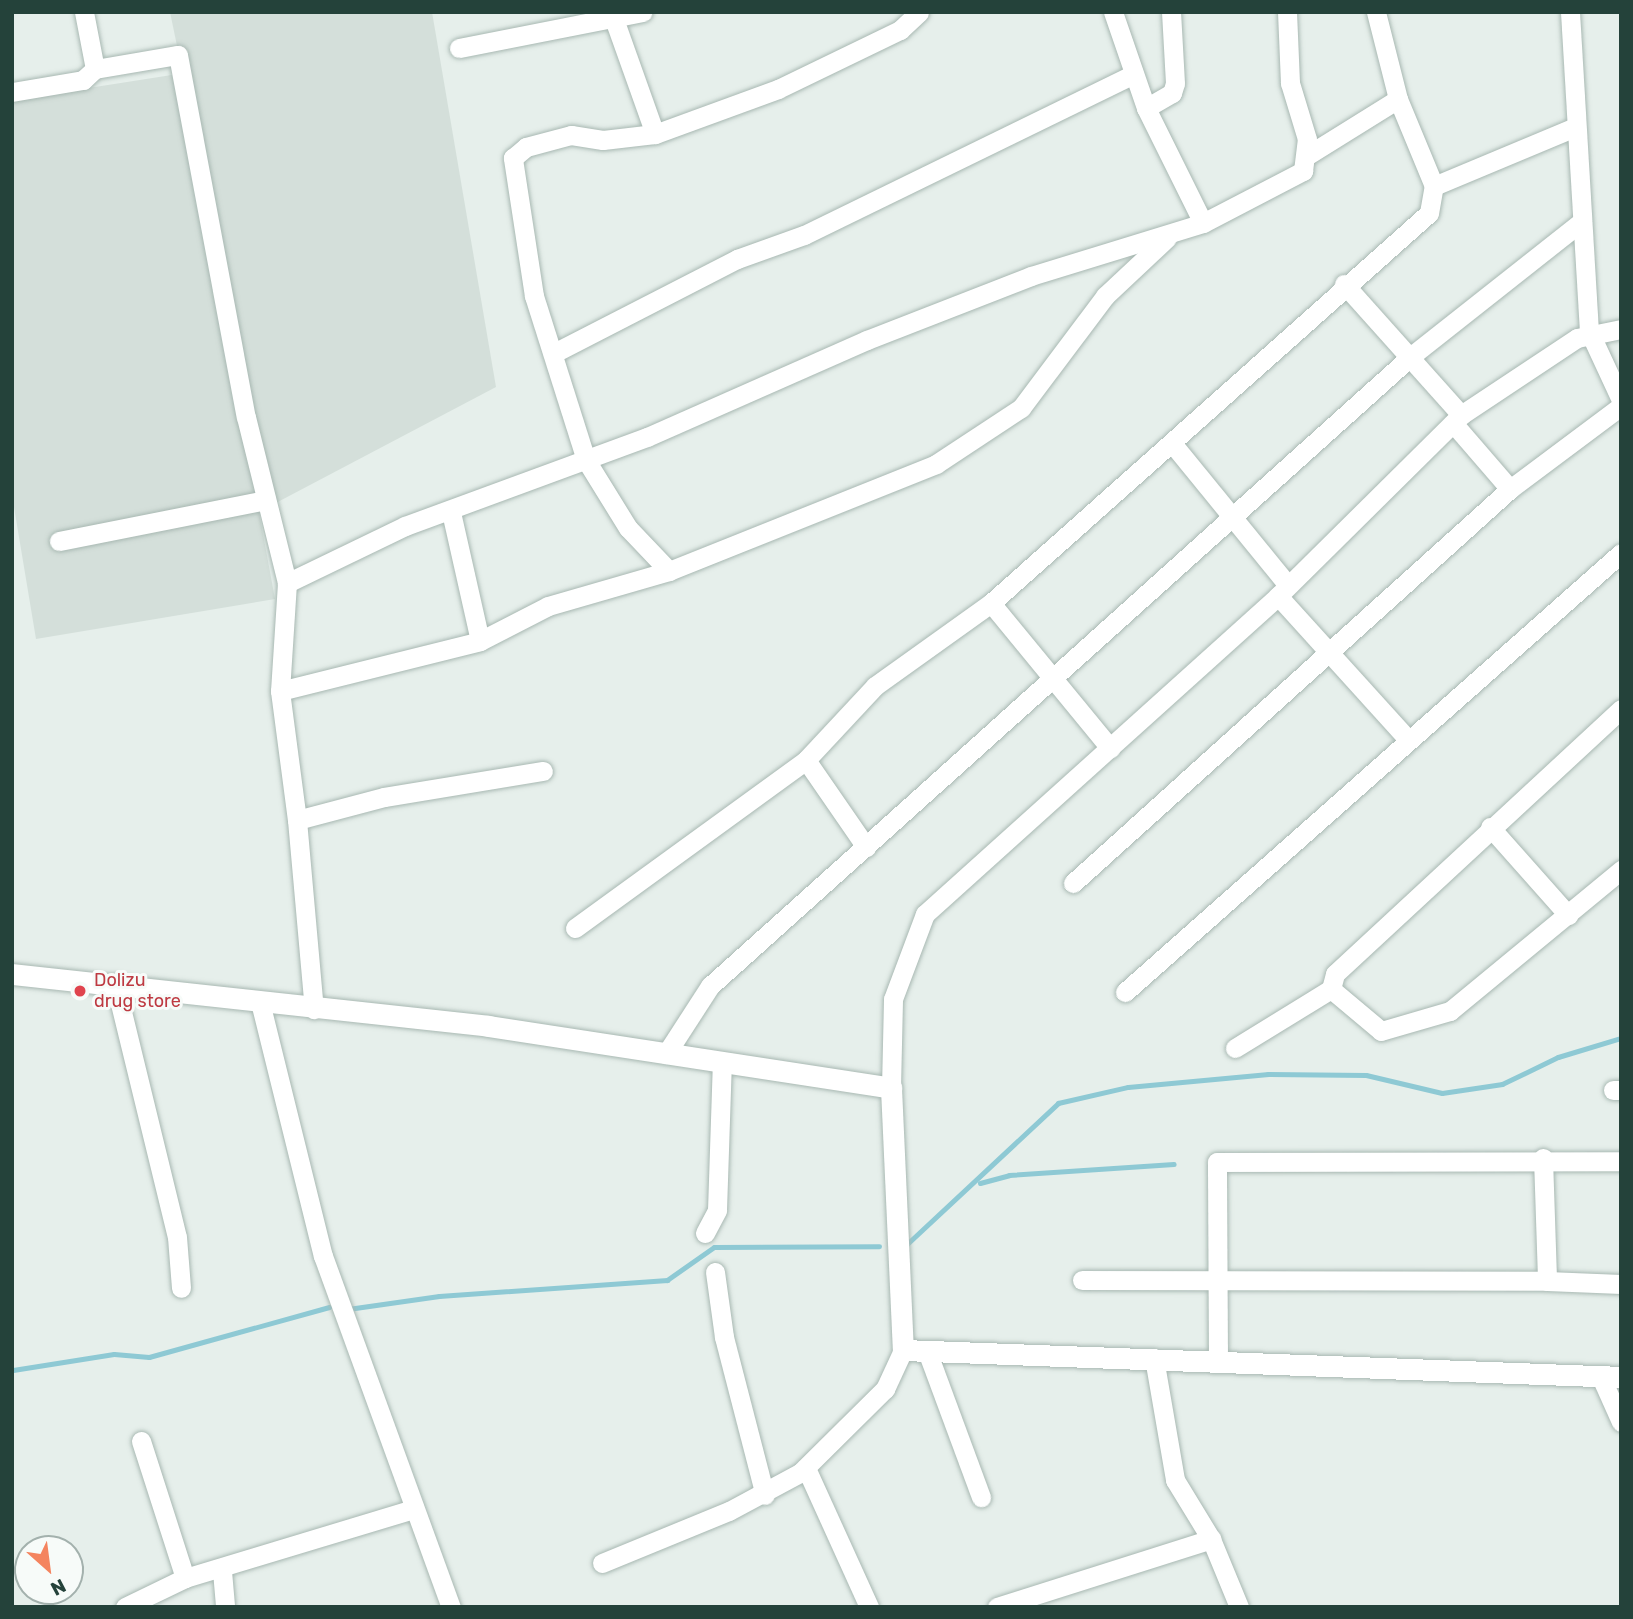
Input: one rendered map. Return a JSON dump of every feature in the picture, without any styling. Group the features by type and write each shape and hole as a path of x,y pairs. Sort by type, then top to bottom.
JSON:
{"street":[{"path":"84,12 95,69"},
{"path":"459,48 642,12"},
{"path":"669,571 628,528 586,460 534,296 513,158 526,147 571,135 603,140 656,134 778,89 900,30 919,12"},
{"path":"1113,12 1132,75 1146,108 1203,223"},
{"path":"1146,108 1172,93 1175,83 1171,12"},
{"path":"286,583 405,526 451,512 586,460 1031,276 1203,223 1303,171 1308,155 1290,83 1287,12"},
{"path":"575,928 806,760 875,686 991,603 1172,443 1344,284 1429,213 1434,186 1398,99 1376,12"},
{"path":"1570,12 1589,331 1621,400"},
{"path":"614,19 656,134"},
{"path":"12,92 83,80 95,69 178,55 266,500 286,583 280,691 297,820 314,1009"},
{"path":"554,353 737,259 804,235 1132,75"},
{"path":"1308,155 1398,99"},
{"path":"1434,186 1575,127"},
{"path":"666,1054 710,986 1235,518 1410,357 1582,221"},
{"path":"280,691 480,641 548,606 669,571 936,464 990,433 1021,408 1105,296 1170,234"},
{"path":"1344,284 1410,357 1510,489"},
{"path":"602,1563 765,1494 806,1468 885,1389 903,1350 891,1088 893,999 925,914 1283,591 1457,419 1589,331 1621,329"},
{"path":"1073,883 1330,657 1510,489 1621,405"},
{"path":"1172,443 1235,518 1330,657 1406,737"},
{"path":"59,541 266,500"},
{"path":"451,512 480,641"},
{"path":"1125,992 1406,737 1621,553"},
{"path":"991,603 1051,682 1110,748"},
{"path":"1236,1048 1331,989 1335,974 1489,827 1621,709"},
{"path":"806,760 866,847"},
{"path":"297,820 384,797 543,771"},
{"path":"1489,827 1568,915"},
{"path":"1331,989 1370,1024 1392,1031 1473,997 1621,870"},
{"path":"12,974 115,983 314,1009 488,1026 891,1088"},
{"path":"115,983 177,1237 181,1288"},
{"path":"260,1002 323,1256 450,1607"},
{"path":"705,1233 717,1210 722,1063"},
{"path":"1543,1158 1547,1282"},
{"path":"1218,1361 1217,1162 1543,1158 1621,1161"},
{"path":"715,1272 724,1337 765,1494"},
{"path":"1082,1280 1219,1276 1621,1284"},
{"path":"903,1350 1611,1377 1621,1422"},
{"path":"927,1351 981,1497"},
{"path":"1154,1358 1175,1480 1211,1539 1239,1607"},
{"path":"141,1441 185,1578"},
{"path":"806,1468 869,1607"},
{"path":"125,1607 185,1578 222,1571 414,1509"},
{"path":"997,1607 1211,1539"},
{"path":"222,1571 225,1607"}],"shaded area":[{"path":"170,12 432,12 496,387 272,505"},
{"path":"178,74 275,599 36,639 12,495 12,100"}],"waterway":[{"path":"907,1244 1058,1103 1128,1087 1268,1074 1366,1075 1442,1093 1502,1084 1558,1057 1621,1038"},
{"path":"980,1183 1009,1175 1174,1164"},
{"path":"348,1309 439,1296 667,1280 714,1247 879,1246"},
{"path":"13,1370 114,1354 149,1357 329,1307"}],"place":[{"name":"Dolizu drug store","path":"80,991"}]}
